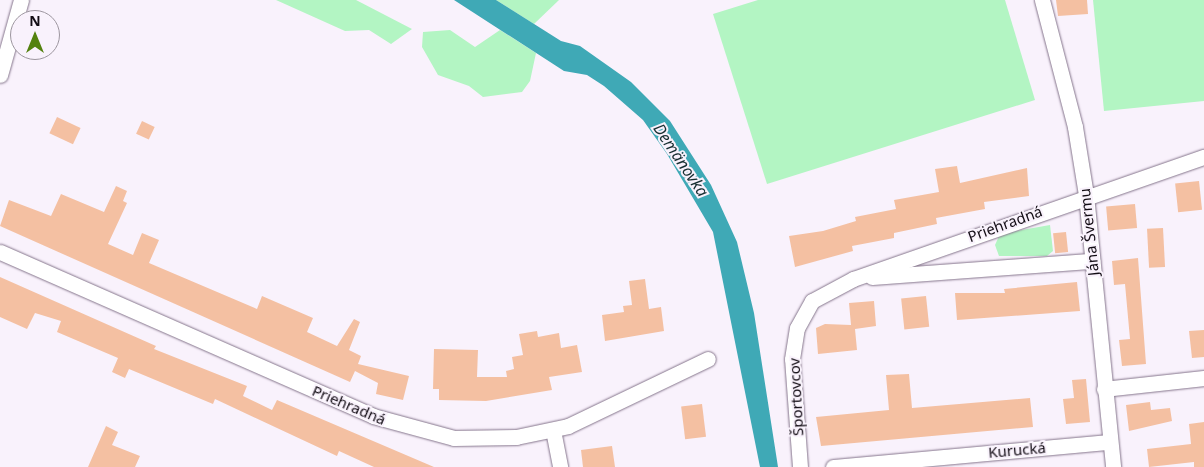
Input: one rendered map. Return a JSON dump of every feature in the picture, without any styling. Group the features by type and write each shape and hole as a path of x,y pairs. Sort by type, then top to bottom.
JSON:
{"street":[{"path":"0,75 21,0"},
{"name":"Jána Švermu","path":"1042,0 1075,127 1086,195 1113,467"},
{"name":"Priehradná","path":"812,301 853,279 1086,195 1204,157"},
{"name":"Priehradná","path":"0,252 390,422 475,440 553,430 604,412 708,359"},
{"path":"853,279 1092,261"},
{"name":"Športovcov","path":"800,467 792,359 798,328 812,301"},
{"path":"1104,389 1204,378"},
{"path":"553,430 560,467"},
{"name":"Kurucká","path":"833,467 1110,442"}],"green space":[{"path":"276,0 356,0 412,29 391,44 369,30 345,31"},
{"path":"496,0 559,0 534,24"},
{"path":"758,0 1005,0 1035,100 767,184 713,14"},
{"path":"1093,0 1204,0 1204,101 1104,111"},
{"path":"450,30 475,47 500,30 536,53 530,81 522,92 483,97 469,86 438,75 422,47 423,32"},
{"path":"1050,225 1053,251 1047,256 999,256 995,245 1000,234"}],"water":[{"name":"Demänovka","path":"454,0 496,0 561,41 580,46 631,82 670,121 711,185 737,242 754,313 778,467 760,467 713,232 667,154 643,120 604,86 587,75 564,71"}],"building":[{"path":"1056,0 1087,0 1088,14 1058,16"},
{"path":"57,117 81,128 73,144 49,133"},
{"path":"142,121 155,127 149,140 136,134"},
{"path":"957,166 960,183 1027,168 1029,196 984,202 985,209 936,218 937,224 894,233 894,238 852,246 853,251 795,267 789,236 823,231 856,221 855,217 896,209 894,200 939,192 935,169"},
{"path":"1199,181 1202,210 1178,212 1175,184"},
{"path":"116,186 127,191 123,201 127,203 108,244 133,255 142,233 159,240 149,263 257,309 262,296 313,318 307,332 337,346 354,319 360,322 349,350 361,356 358,364 409,376 403,400 376,394 378,383 355,371 350,382 0,226 9,200 51,216 61,194 104,212"},
{"path":"1135,204 1137,228 1108,230 1106,207"},
{"path":"1163,228 1165,267 1149,268 1147,229"},
{"path":"1066,232 1068,252 1055,253 1053,233"},
{"path":"1138,258 1146,364 1122,366 1119,340 1130,339 1125,284 1114,285 1112,261"},
{"path":"0,277 156,346 154,349 247,386 243,396 272,410 277,400 434,467 374,467 339,451 337,456 215,399 213,404 129,369 125,378 112,372 118,358 57,332 61,321 35,313 27,329 0,317"},
{"path":"645,279 649,309 661,307 664,331 605,341 602,315 624,312 623,306 632,305 629,281"},
{"path":"1077,282 1080,311 957,320 955,293 1005,293 1004,289"},
{"path":"926,296 929,327 904,329 901,299"},
{"path":"874,301 876,326 855,329 857,350 818,354 816,328 825,324 851,325 849,303"},
{"path":"1204,330 1204,357 1192,358 1189,331"},
{"path":"537,331 538,337 559,333 561,348 577,345 582,372 549,377 552,390 486,401 439,400 439,389 433,389 434,349 478,350 477,377 507,377 506,371 514,369 512,357 523,355 519,334"},
{"path":"909,374 912,408 1030,398 1033,427 821,446 816,417 889,410 886,375"},
{"path":"1086,379 1090,422 1066,424 1063,399 1074,398 1072,380"},
{"path":"1150,402 1151,410 1170,408 1172,421 1129,431 1126,405"},
{"path":"702,404 706,437 685,439 681,407"},
{"path":"1204,422 1204,467 1194,467 1194,462 1149,467 1147,449 1191,444 1189,424"},
{"path":"106,426 118,432 112,445 140,456 135,467 88,467"},
{"path":"612,446 615,467 583,467 581,450"}]}
